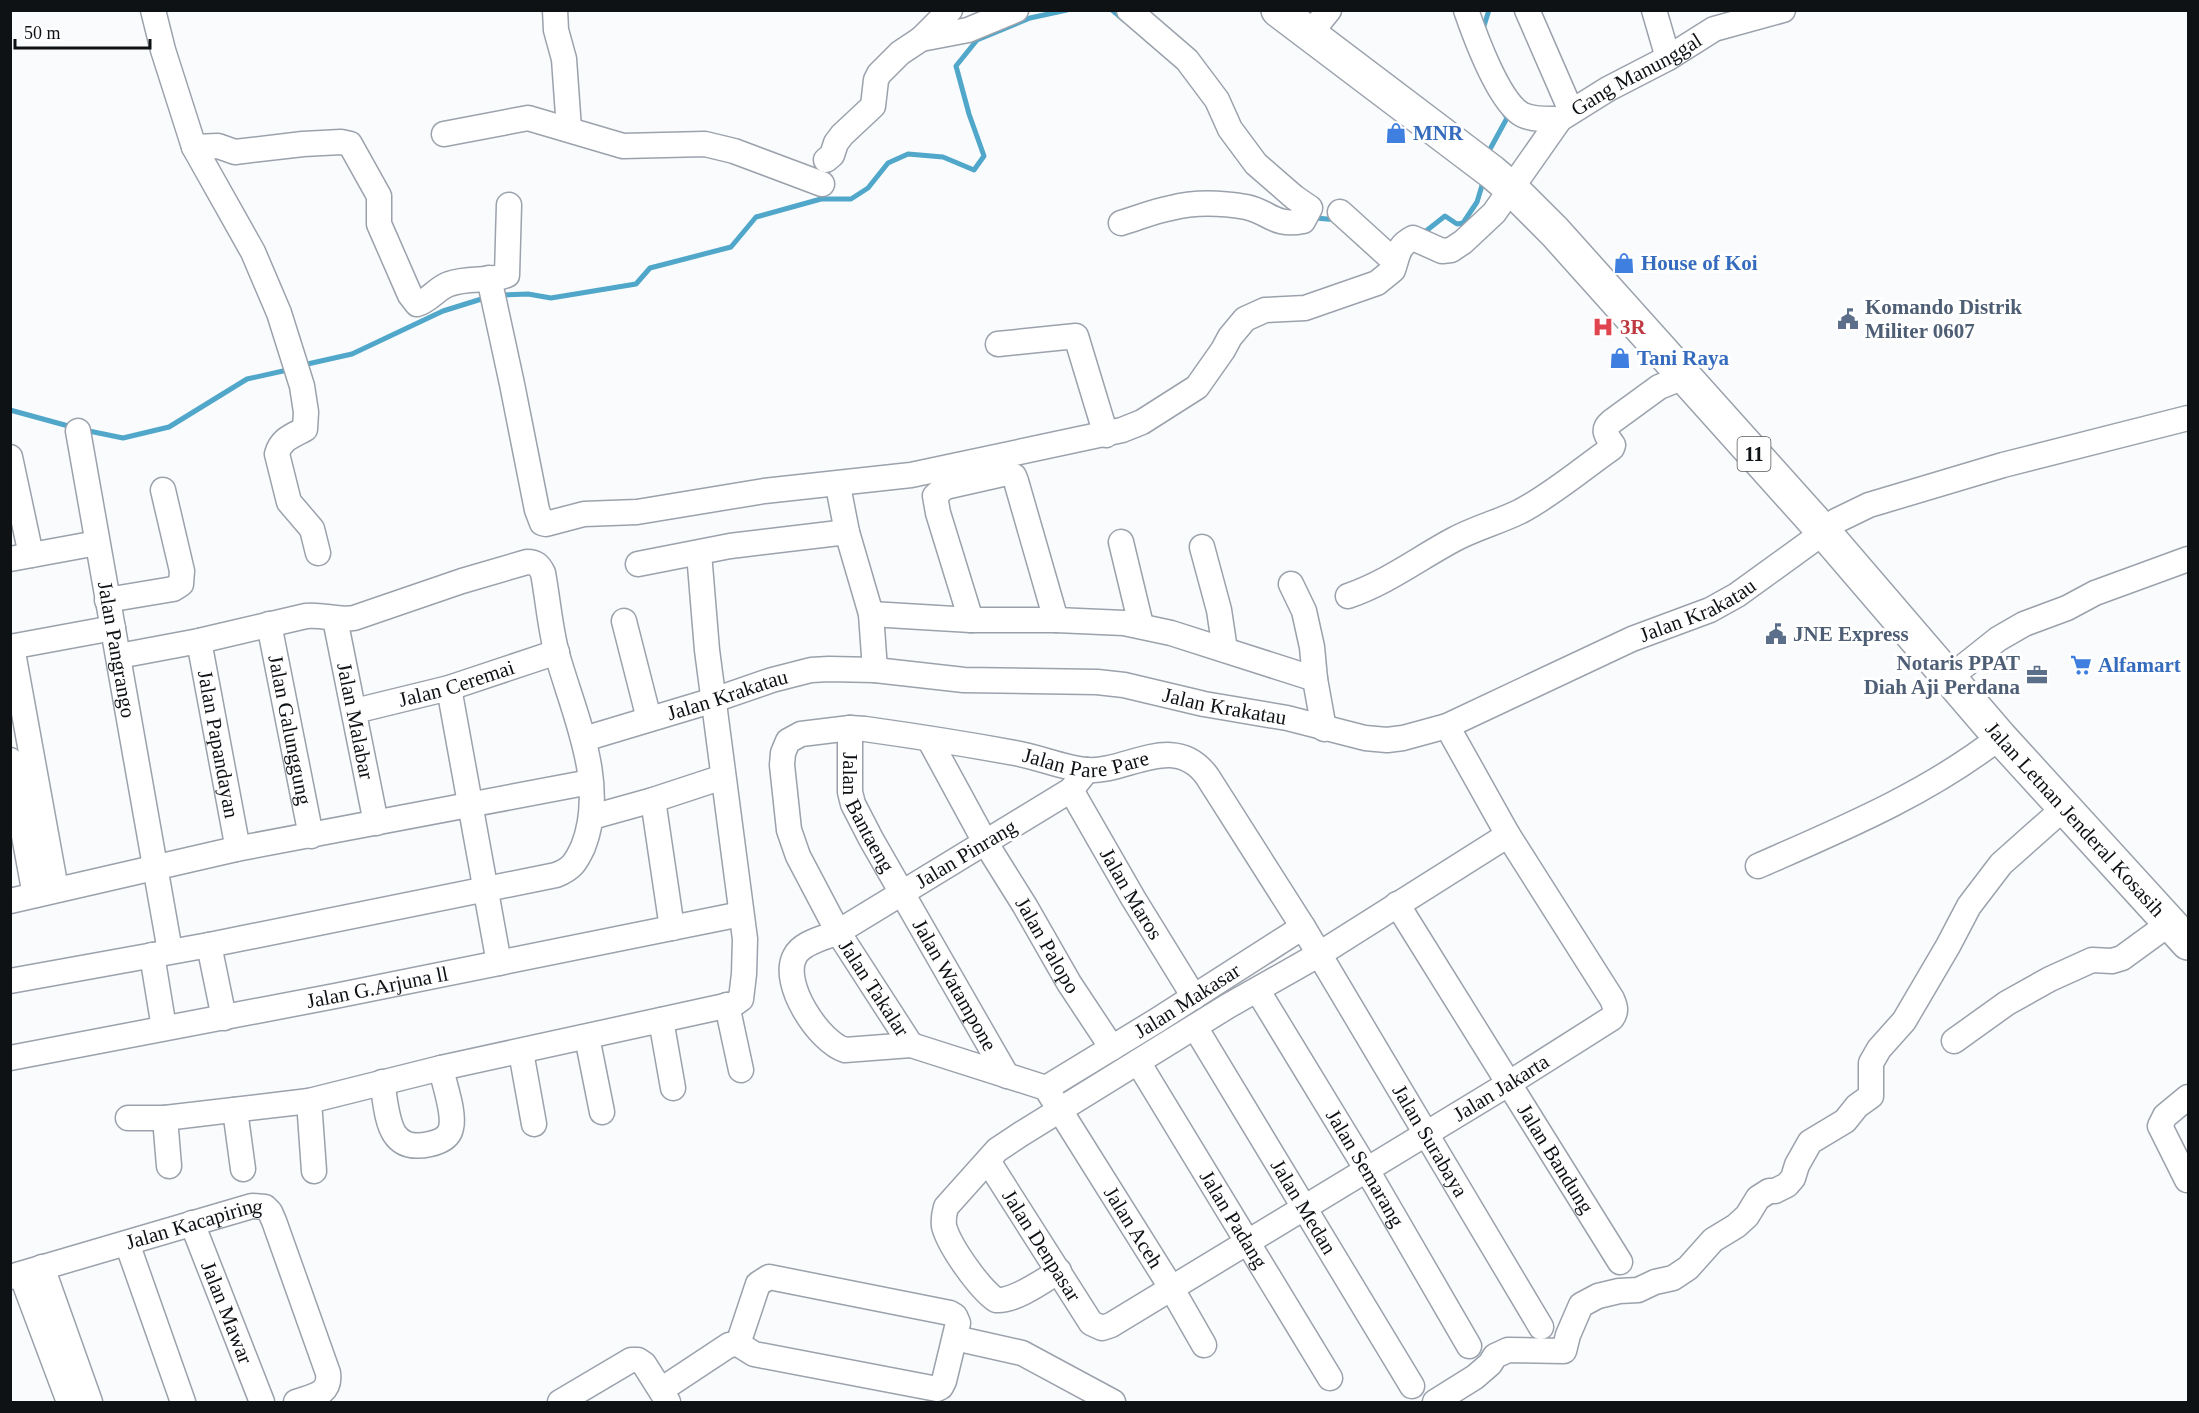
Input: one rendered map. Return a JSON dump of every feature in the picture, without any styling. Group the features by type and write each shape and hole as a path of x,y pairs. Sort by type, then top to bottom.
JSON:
{"highway":[{"name":"Jalan Letnan Jenderal Kosasih","path":"1278,10 1512,189 1555,232 1824,532 2000,737 2179,933"}],"street":[{"path":"153,10 163,50 194,147 253,252 279,313 302,386 306,412 305,429 286,439 279,446 277,454 289,502 312,529 318,553"},
{"path":"555,10 556,30 564,59 569,129"},
{"path":"444,134 528,118 622,146 705,144 824,172 836,143 873,106 876,80 879,74 900,54 921,39 950,10"},
{"path":"921,39 968,30 1016,10"},
{"path":"1121,223 1186,205 1245,207 1255,209 1276,221 1292,223 1303,221 1310,208 1287,192 1256,164 1230,129 1217,100 1187,60 1129,10"},
{"path":"1308,35 1329,10"},
{"path":"1466,10 1486,59 1503,93 1516,110 1530,117 1545,120 1566,115"},
{"path":"1527,10 1566,115"},
{"path":"1654,10 1668,58"},
{"name":"Gang Manunggal","path":"1566,115 1608,89 1668,58 1714,29 1783,10"},
{"path":"489,278 542,523 590,513 637,512 764,491 911,475 1106,435 1142,422 1197,387 1230,337 1245,319 1265,310 1305,308 1377,283 1393,270 1394,261 1402,247 1413,238 1442,251 1455,248 1483,224 1512,189 1566,115"},
{"path":"194,147 218,147 235,152 303,144 341,142 350,144 379,196 379,224 415,303 421,303 440,288 450,284 503,277 508,273 509,205"},
{"path":"1340,212 1394,261"},
{"path":"998,344 1076,336 1106,435"},
{"path":"1347,596 1371,588 1475,529 1523,510 1612,448 1613,445 1605,434 1605,429 1611,422 1659,387 1684,377"},
{"name":"Jalan Krakatau","path":"584,739 811,670 875,670 964,680 1124,684 1204,704 1287,718 1365,738 1387,740 1426,733 1447,726 1632,639 1710,610 1737,595 1836,521 1869,505 2002,465 2188,418"},
{"name":"Jalan Pangrango","path":"78,431 156,868 164,1028"},
{"path":"10,457 21,557 97,543"},
{"path":"971,620 938,513 935,496 945,487 1007,472 1014,476 1016,481 1056,620"},
{"path":"107,600 173,589 181,584 182,571 162,490"},
{"path":"839,491 847,532 871,614 875,670"},
{"path":"638,564 752,543 847,532"},
{"path":"1121,542 1141,625"},
{"path":"1202,547 1219,610 1224,650"},
{"path":"128,1118 165,1118 309,1101 441,1068 587,1038 734,1004 741,999 745,957 741,914 707,650 699,553"},
{"path":"1949,678 1998,639 2024,624 2067,608 2095,593 2188,559"},
{"path":"10,981 209,945 487,890 567,871 574,866 592,817 584,739 557,652 543,573 533,562 462,581 360,617 335,619 315,615 119,656"},
{"path":"1291,584 1304,611 1312,647 1324,729"},
{"path":"871,614 971,620 1111,621 1141,625 1315,679"},
{"name":"Jalan Malabar","path":"335,619 376,823"},
{"path":"624,621 649,719"},
{"name":"Jalan Galunggung","path":"269,624 311,836"},
{"path":"45,892 18,762 11,647 113,628"},
{"name":"Jalan Papandayan","path":"199,641 236,849"},
{"name":"Jalan Ceremai","path":"355,711 449,688 557,652"},
{"path":"449,688 499,963"},
{"name":"Jalan Jakarta","path":"1097,1328 1111,1325 1248,1243 1508,1084 1605,1023 1616,1013 1616,1007 1508,835 1447,726"},
{"name":"Jalan Pare Pare","path":"785,746 793,737 801,734 850,728 1017,753 1087,770 1104,769 1150,756 1187,758 1196,763 1207,776 1303,927"},
{"name":"Jalan Bantaeng","path":"850,728 850,792 853,804 902,892"},
{"path":"1758,866 1815,843 1885,809 1968,762 2000,737"},
{"name":"Jalan Palopo","path":"929,739 985,842 1069,983 1112,1048"},
{"name":"Jalan Takalar","path":"785,746 782,765 785,806 792,842 838,932 910,1045"},
{"name":"Jalan Pinrang","path":"910,1045 845,1050 830,1042 814,1023 796,993 791,978 794,957 805,946 838,932 1071,790 1087,770"},
{"path":"592,817 723,777"},
{"path":"10,901 236,849 590,782"},
{"name":"Jalan Maros","path":"1071,790 1133,898 1194,997"},
{"path":"653,800 672,928"},
{"path":"1435,1402 1475,1377 1490,1364 1495,1356 1508,1350 1564,1352 1568,1335 1581,1305 1598,1296 1619,1291 1638,1290 1655,1282 1673,1278 1688,1268 1713,1240 1736,1226 1747,1216 1758,1197 1787,1185 1793,1179 1797,1165 1809,1142 1845,1121 1857,1106 1871,1096 1873,1078 1871,1063 1879,1048 1904,1021 1970,906 2001,864 2064,808"},
{"name":"Jalan Makasar","path":"1059,1271 1028,1290 999,1301 991,1296 953,1247 943,1217 946,1207 997,1150 1228,1006 1318,955 1508,835"},
{"name":"Jalan Watampone","path":"902,892 1007,1076"},
{"name":"Jalan Bandung","path":"1397,904 1620,1262"},
{"name":"Jalan G.Arjuna ll","path":"10,1058 224,1018 741,914"},
{"path":"1303,927 1318,955"},
{"name":"Jalan Makasar","path":"1046,1088 1303,927"},
{"path":"1954,1041 2007,1003 2050,979 2092,960 2112,962 2179,933"},
{"path":"209,945 224,1018"},
{"name":"Jalan Surabaya","path":"1318,955 1541,1328"},
{"name":"Jalan Semarang","path":"1257,991 1367,1170 1469,1346"},
{"path":"727,1005 741,1070"},
{"path":"661,1020 673,1088"},
{"name":"Jalan Medan","path":"1196,1027 1412,1386"},
{"path":"587,1038 602,1112"},
{"path":"910,1045 1046,1088 1060,1110"},
{"path":"521,1052 534,1124"},
{"name":"Jalan Padang","path":"1138,1062 1330,1378"},
{"path":"382,1083 390,1122 396,1138 410,1146 431,1144 445,1138 451,1128 452,1119 441,1068"},
{"path":"2187,1180 2160,1126 2166,1116 2188,1097"},
{"path":"309,1101 314,1171"},
{"path":"235,1110 243,1169"},
{"name":"Jalan Aceh","path":"1060,1110 1172,1289 1204,1345"},
{"path":"165,1118 169,1166"},
{"name":"Jalan Denpasar","path":"988,1161 1091,1323 1097,1328"},
{"name":"Jalan Kacapiring","path":"25,1273 252,1206 265,1207 270,1212 328,1373 329,1381 323,1392 296,1402"},
{"name":"Jalan Mawar","path":"192,1223 262,1402"},
{"path":"127,1243 183,1402"},
{"path":"25,1273 77,1395"},
{"path":"560,1402 631,1360 638,1360 644,1364 665,1396 729,1345 738,1344 754,1354 936,1389 943,1385 958,1323 955,1316 950,1313 769,1277 759,1284 738,1344"},
{"path":"955,1338 1022,1353 1113,1402"}],"waterway":[{"path":"500,295 528,294 551,298 636,284 650,268 731,247 756,217 821,199 851,199 868,188 888,163 908,154 943,157 974,170 984,156 969,114 956,66 977,40 1030,18 1067,10"},
{"path":"1112,10 1124,20"},
{"path":"1482,32 1489,10"},
{"path":"1489,156 1489,151 1507,118 1503,111"},
{"path":"1422,232 1445,216 1457,224 1463,223 1477,202 1484,179"},
{"path":"1316,218 1338,220"},
{"path":"303,365 352,354 443,311 488,297"},
{"path":"84,430 123,438 169,427 247,379 292,369"},
{"path":"10,410 72,427"}],"place":[{"name":"MNR","path":"1396,133"},
{"name":"House of Koi","path":"1624,263"},
{"name":"Komando Distrik Militer 0607","path":"1848,319"},
{"name":"3R","path":"1603,327"},
{"name":"Tani Raya","path":"1620,358"},
{"name":"JNE Express","path":"1776,634"},
{"name":"Alfamart","path":"2081,665"},
{"name":"Notaris PPAT Diah Aji Perdana","path":"2037,675"}]}
